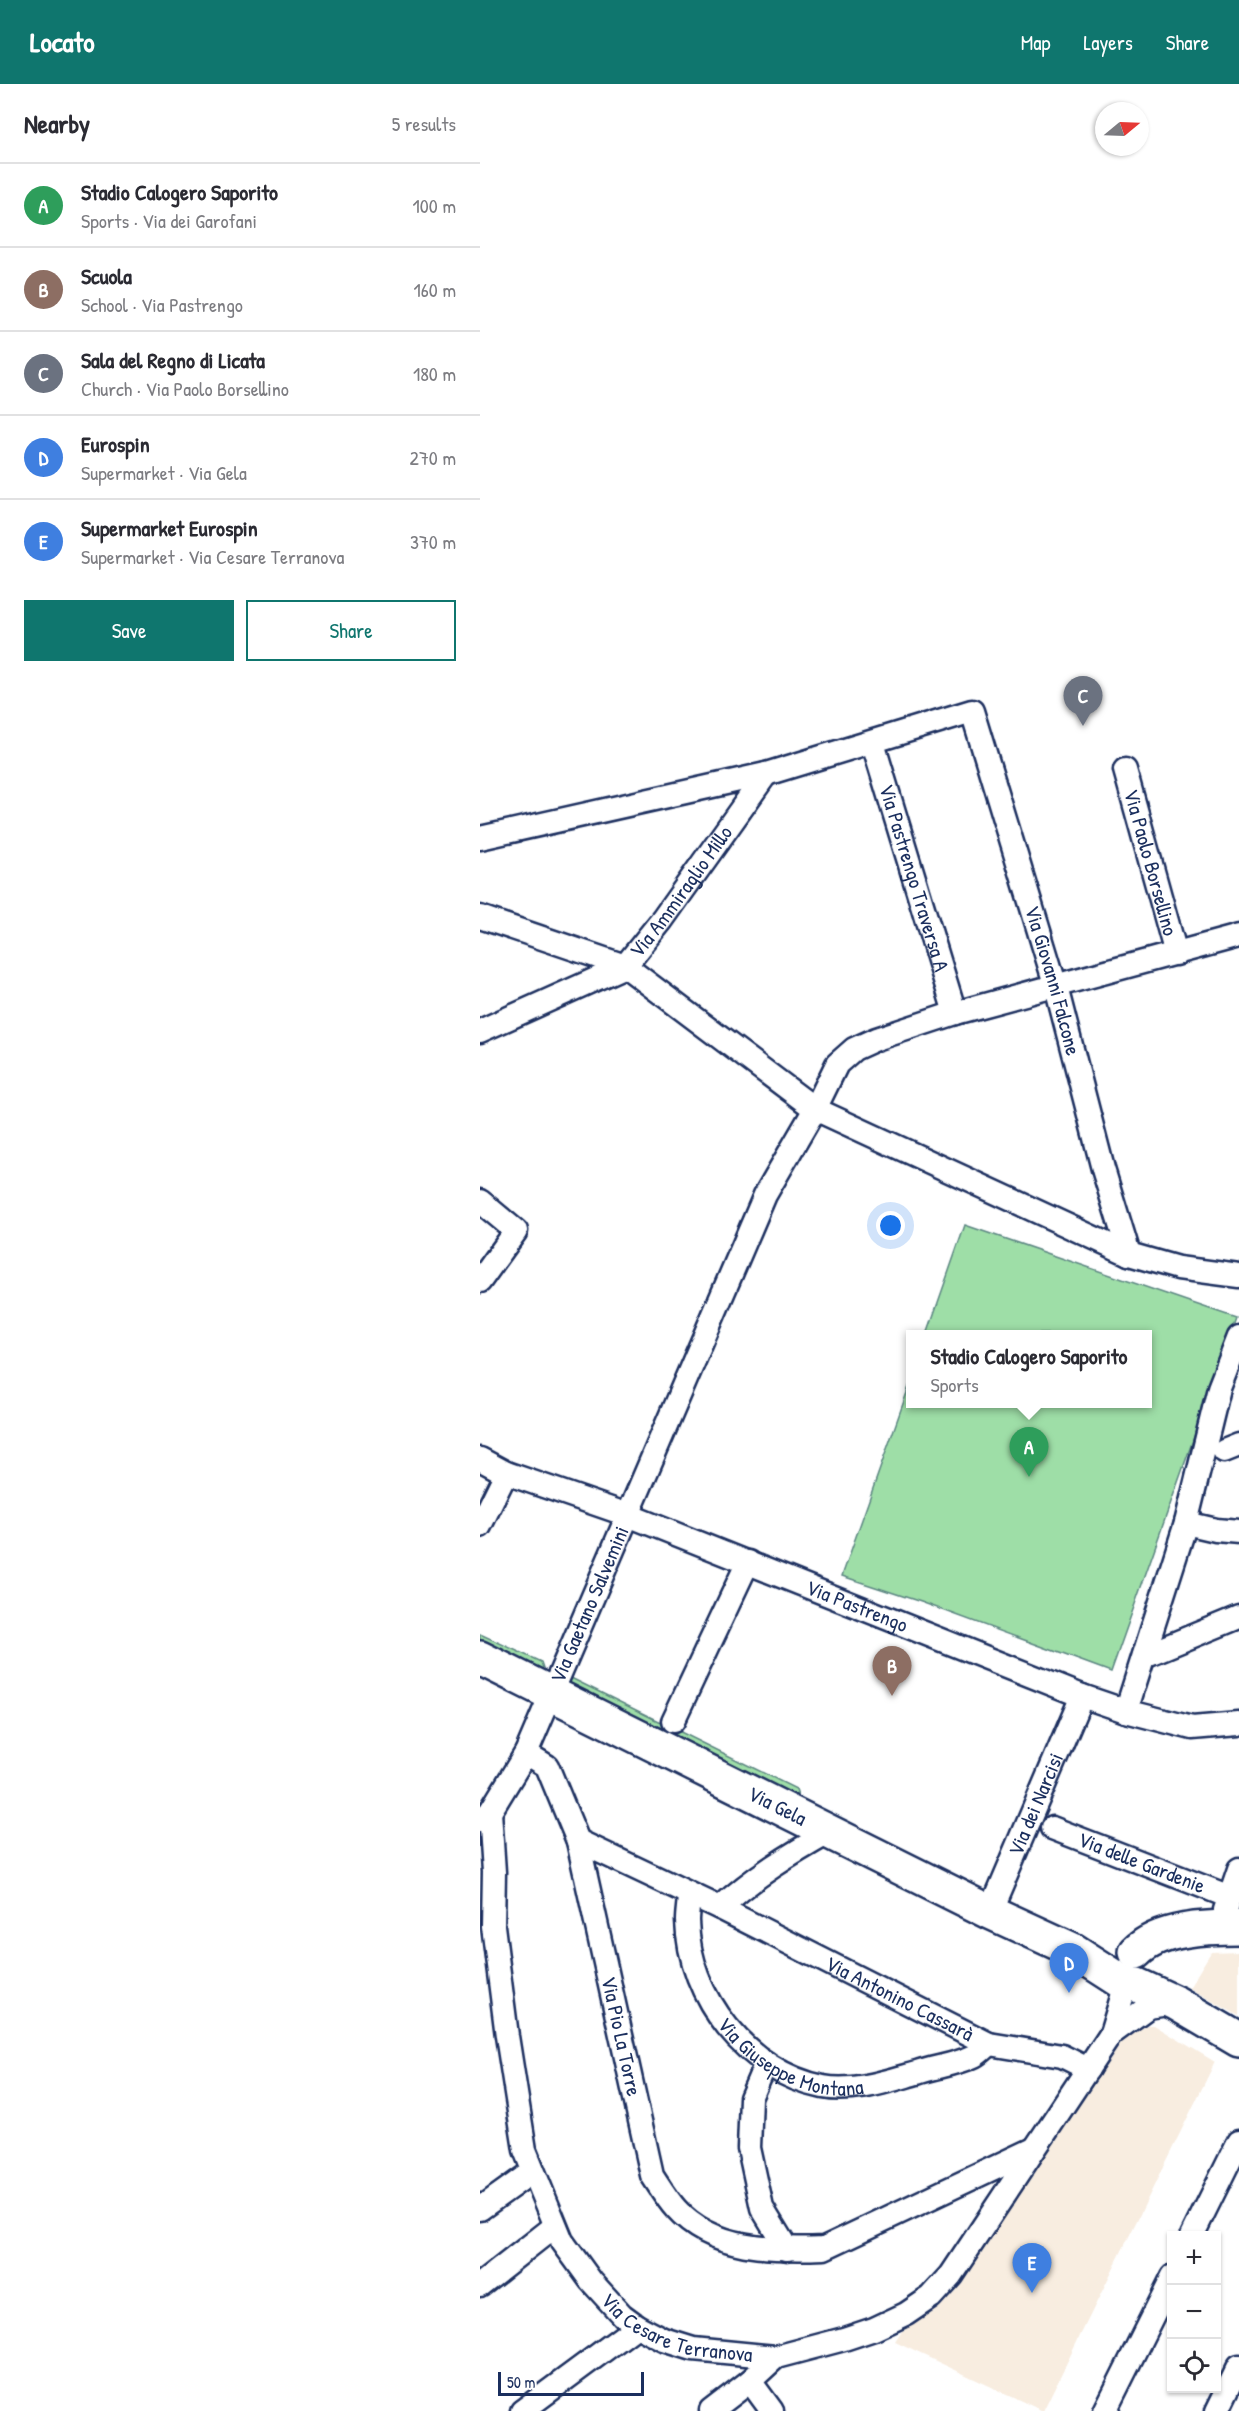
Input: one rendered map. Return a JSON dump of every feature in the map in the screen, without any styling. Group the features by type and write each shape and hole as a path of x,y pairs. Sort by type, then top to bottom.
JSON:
{"main road":[{"name":"Via Gela","path":"480,1658 990,1912 1073,1950 1135,1970 1176,2003"},
{"path":"1135,1970 1164,1950 1180,1933 1229,1917"},
{"path":"1176,2003 1239,2040"}],"street":[{"name":"Via Giovanni Falcone","path":"873,743 972,711 1056,987 1103,1169 1129,1254"},
{"path":"480,838 766,774 873,743"},
{"name":"Via Pastrengo Traversa A","path":"873,743 955,1013"},
{"name":"Via Paolo Borsellino","path":"1125,770 1176,954"},
{"name":"Via Ammiraglio Millo","path":"480,1031 625,966 662,920 766,774"},
{"path":"480,917 625,966 815,1109 1129,1254 1178,1268 1239,1276"},
{"name":"Via Gaetano Salvemini","path":"485,1816 526,1753 765,1195 815,1109 837,1064 854,1049 876,1039 955,1013 1239,936"},
{"path":"480,1202 516,1231 480,1281"},
{"path":"1126,1711 1186,1523 1219,1388 1239,1337"},
{"name":"Via Pastrengo","path":"480,1459 507,1473 628,1515 1082,1696 1126,1711 1192,1728 1235,1718"},
{"path":"480,1526 507,1473"},
{"path":"1186,1523 1216,1530 1239,1532"},
{"path":"673,1721 748,1562"},
{"path":"1144,1656 1239,1617"},
{"name":"Via dei Narcisi","path":"990,1912 1082,1696"},
{"name":"Via Pio La Torre","path":"526,1753 547,1767 578,1841 652,2175 677,2211 704,2232 724,2240 787,2249 824,2248 1034,2149"},
{"name":"Via Cesare Terranova","path":"485,1816 494,1872 487,1933 507,2036 525,2150 562,2241 591,2281 622,2315 664,2340 693,2349 776,2357 874,2328 906,2314 931,2297 951,2275 1110,2034"},
{"name":"Via delle Gardenie","path":"1052,1828 1229,1917"},
{"path":"720,1908 740,1889 830,1832"},
{"name":"Via Antonino Cassarà","path":"578,1841 720,1908 989,2044 1062,2056 1088,2069"},
{"path":"1229,1917 1239,1869"},
{"name":"Via Giuseppe Montana","path":"689,1894 687,1921 691,1948 697,1974 705,1994 723,2022 766,2063 796,2078 823,2087 844,2088 869,2085 974,2056 989,2044"},
{"path":"1110,2034 1135,1970"},
{"path":"1110,2034 1148,2007 1176,2003"},
{"path":"766,2063 751,2098 748,2124 749,2148 762,2208 787,2249"},
{"path":"1194,2231 1239,2141"},
{"path":"480,2209 533,2170"},
{"path":"724,2240 744,2232 755,2223 762,2208"},
{"path":"480,2285 555,2226"},
{"path":"1105,2411 1168,2285"},
{"path":"522,2411 637,2326"},
{"path":"711,2411 750,2381 776,2357"},
{"path":"1217,2411 1239,2366"},
{"path":"750,2381 772,2411"}],"shaded area":[{"path":"1239,1951 1239,2016 1189,1988 1211,1952"},
{"path":"1147,2025 1154,2025 1215,2062 1043,2411 895,2342 906,2325 967,2267 1076,2110 1112,2047"}],"green space":[{"path":"965,1225 1236,1318 1111,1672 921,1602 842,1576 906,1395 906,1408 1152,1408 1152,1330 928,1330"},
{"path":"480,1634 541,1662 543,1668 540,1670 480,1644"},
{"path":"569,1677 796,1789 798,1795 796,1797 565,1685"}],"place":[{"name":"Sala del Regno di Licata","path":"1083,726"},
{"name":"Stadio Calogero Saporito","path":"1029,1477"},
{"name":"Scuola","path":"892,1696"},
{"name":"Eurospin","path":"1069,1993"},
{"name":"Supermarket Eurospin","path":"1032,2293"}]}
